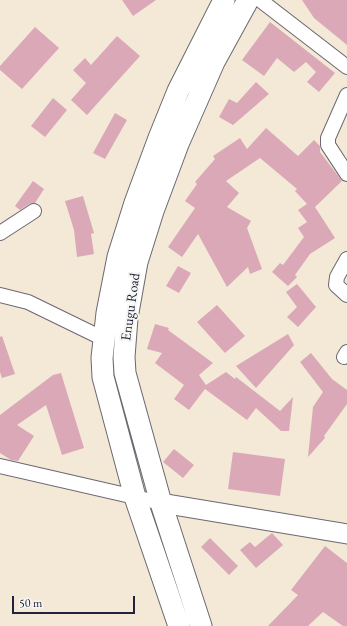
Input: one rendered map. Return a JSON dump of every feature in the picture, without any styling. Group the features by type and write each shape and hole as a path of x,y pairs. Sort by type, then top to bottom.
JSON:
{"main road":[{"path":"179,626 134,497 103,377 104,339 106,312 118,256 135,202 178,91 224,0"},
{"name":"Enugu Road","path":"201,626 161,503 125,373 124,357 127,318 137,262 153,211 178,144 214,62 248,0"}],"street":[{"path":"260,0 347,67"},
{"path":"347,95 328,138 328,145 347,174"},
{"path":"0,233 34,211"},
{"path":"347,259 337,277 336,285 347,295"},
{"path":"0,295 28,302 104,339"},
{"path":"0,466 161,503 347,534"}],"building":[{"path":"122,0 156,0 133,16"},
{"path":"302,0 347,0 347,45 314,18"},
{"path":"270,22 335,73 319,92 307,82 316,72 306,62 294,72 277,58 264,76 242,60"},
{"path":"35,27 59,48 22,89 0,70 0,66"},
{"path":"117,36 140,56 87,115 71,100 86,83 73,70 85,58 91,65"},
{"path":"256,82 269,94 233,125 219,117 229,99 237,103"},
{"path":"53,98 67,110 45,137 31,126"},
{"path":"115,113 127,120 105,159 93,153"},
{"path":"266,128 298,156 314,140 320,146 320,152 342,181 315,207 335,238 310,254 295,275 297,277 288,286 272,272 280,263 283,265 304,237 298,228 307,222 298,210 307,204 295,191 297,189 260,158 226,181 239,193 227,207 251,221 247,228 262,269 250,274 248,267 227,287 198,234 182,257 168,247 195,208 185,201 197,184 195,182 215,159 213,156 240,138 247,149"},
{"path":"33,181 44,189 35,203 29,204 20,210 15,206"},
{"path":"83,196 94,233 91,234 94,254 77,257 74,230 65,201"},
{"path":"178,266 191,273 179,293 166,286"},
{"path":"297,284 316,307 298,327 287,317 297,307 286,292"},
{"path":"217,305 245,336 225,353 197,322"},
{"path":"155,324 169,328 168,330 213,363 199,375 206,385 226,372 235,379 236,377 280,411 293,397 289,431 281,431 256,408 247,420 205,389 189,410 174,399 184,385 155,363 162,353 147,349"},
{"path":"288,334 294,345 256,388 236,366"},
{"path":"2,336 15,374 2,378 0,372 0,337"},
{"path":"311,353 332,379 347,390 347,404 324,436 325,438 308,457 313,407 323,392 300,362"},
{"path":"61,373 84,448 62,455 46,405 17,425 34,436 18,461 11,460 0,453 0,415 53,375"},
{"path":"174,449 194,465 183,478 163,462"},
{"path":"233,452 285,459 280,496 228,489"},
{"path":"272,533 283,545 256,568 240,550 250,542 255,547"},
{"path":"210,538 238,566 229,575 201,547"},
{"path":"325,546 347,563 347,626 343,626 323,612 308,626 268,626 298,595 291,590"}]}
